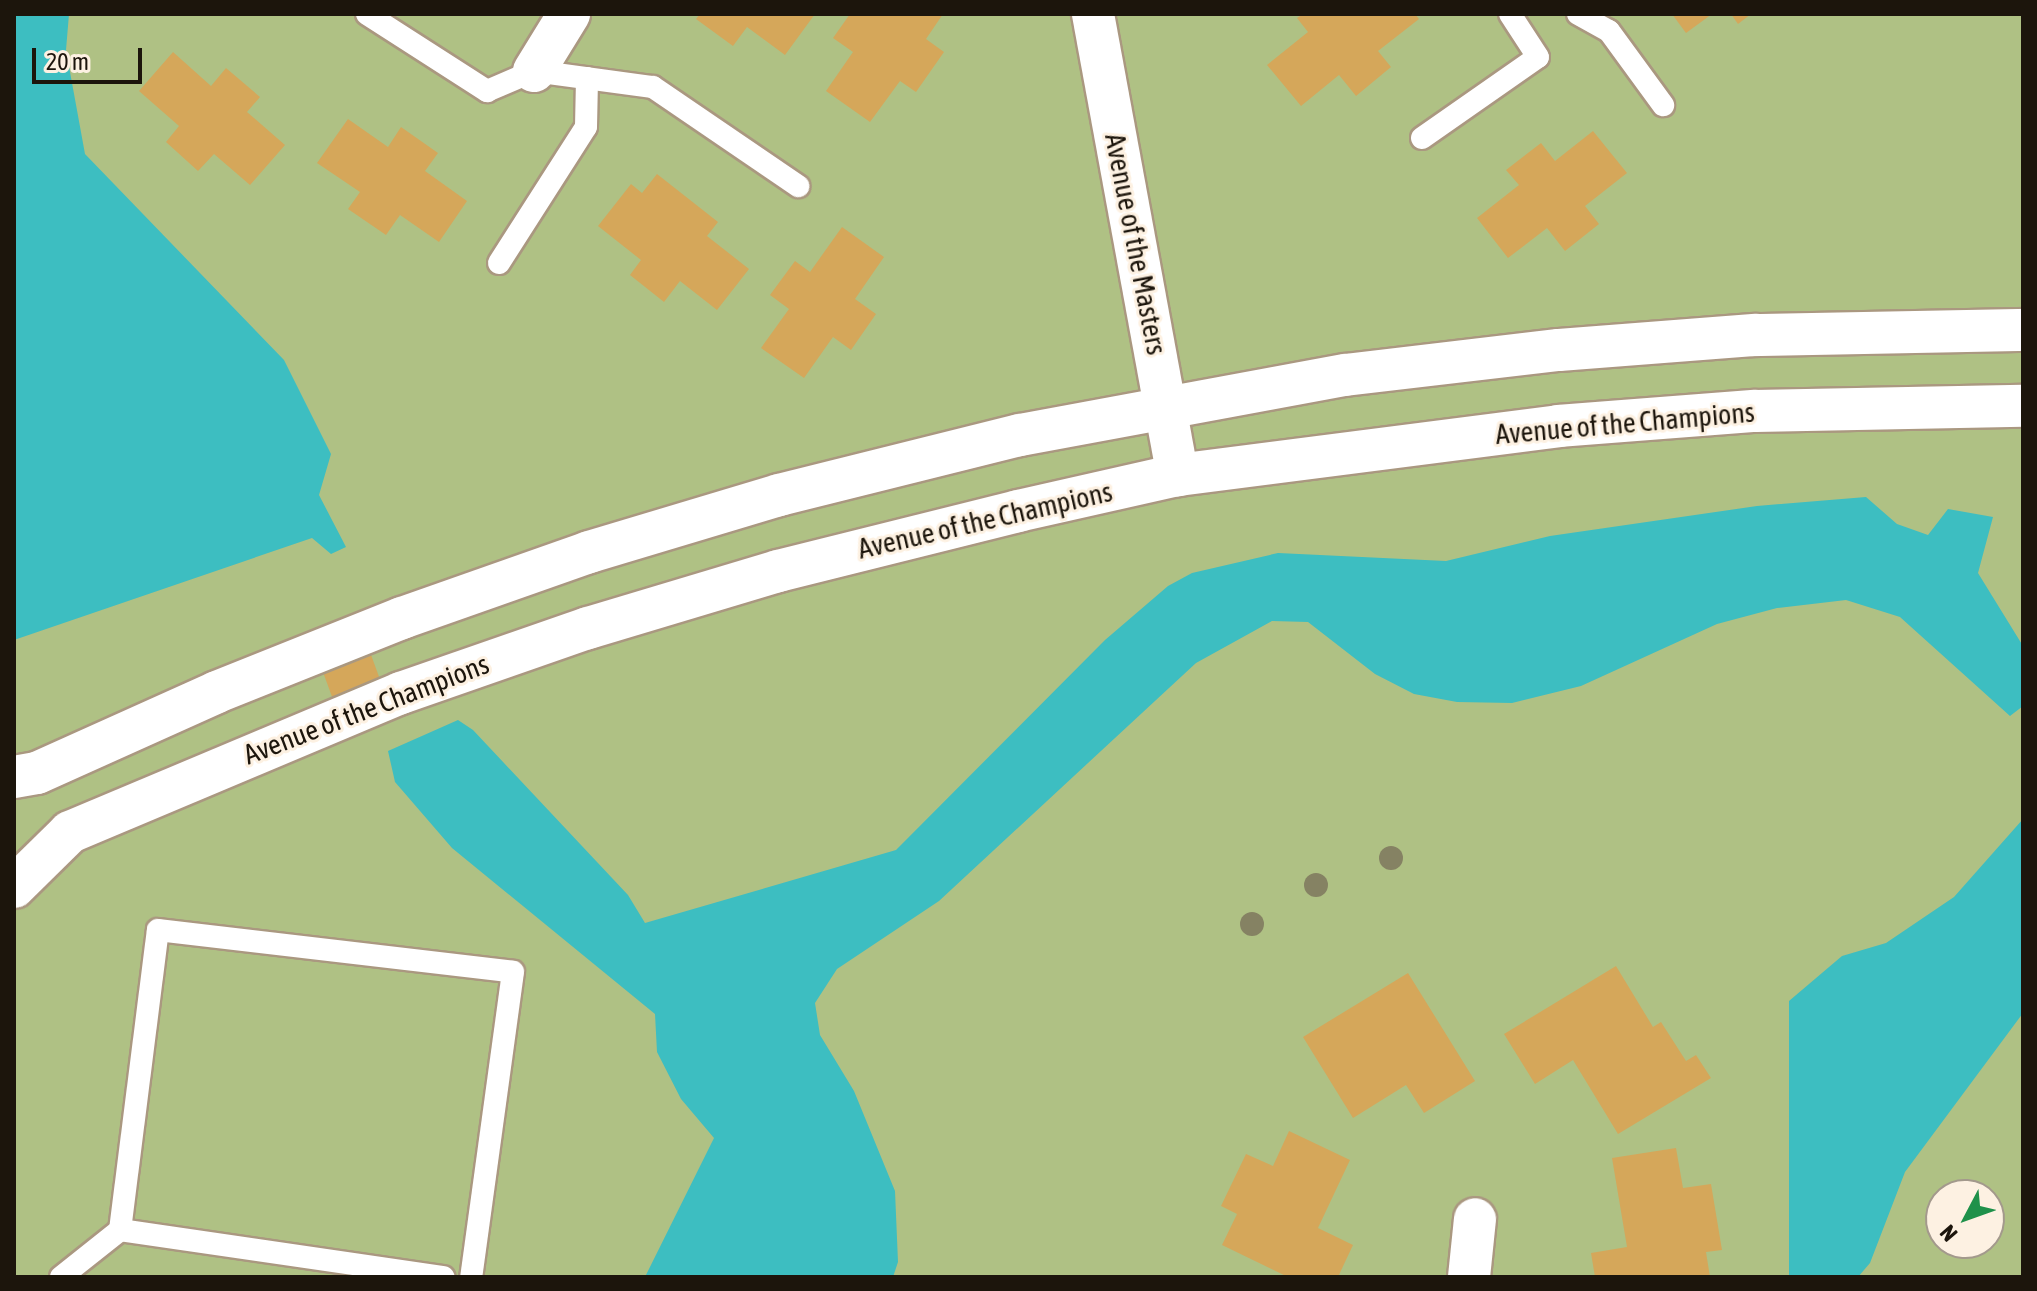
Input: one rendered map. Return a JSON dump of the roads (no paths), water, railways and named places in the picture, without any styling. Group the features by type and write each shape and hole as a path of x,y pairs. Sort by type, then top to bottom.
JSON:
{"street":[{"path":"534,71 569,14"},
{"name":"Avenue of the Masters","path":"1093,14 1178,475"},
{"path":"14,777 37,773 217,692 402,618 589,552 779,495 1020,435 1345,375 1559,350 1756,335 2023,330"},
{"name":"Avenue of the Champions","path":"14,887 70,832 216,767 415,688 588,628 778,571 1178,475 1558,426 1755,411 2023,406"},
{"path":"1469,1277 1475,1219"}],"lane":[{"path":"367,14 487,91 534,71 653,87 798,186"},
{"path":"1422,138 1538,57 1510,14"},
{"path":"1578,14 1609,31 1663,105"},
{"path":"499,263 586,127 587,78"},
{"path":"61,1277 120,1230 158,930 513,972 471,1277"},
{"path":"120,1230 444,1277"}],"water":[{"path":"14,14 69,14 66,50 85,154 284,360 331,454 319,495 346,547 331,554 312,538 14,640"},
{"path":"1866,497 1897,524 1928,535 1948,509 1993,517 1978,573 2023,646 2023,706 2010,716 1900,617 1846,600 1777,608 1717,624 1581,686 1512,703 1457,702 1414,694 1375,674 1308,622 1272,621 1196,663 939,901 837,969 815,1003 820,1035 854,1091 895,1191 898,1262 893,1277 645,1277 714,1138 681,1099 657,1052 655,1014 452,848 395,782 388,751 458,720 473,730 628,895 645,923 896,850 1105,640 1168,586 1192,573 1278,553 1446,561 1550,536 1757,506"},
{"path":"2023,819 2023,1013 1905,1172 1870,1263 1858,1277 1789,1277 1789,1001 1842,956 1886,943 1954,897"}]}
